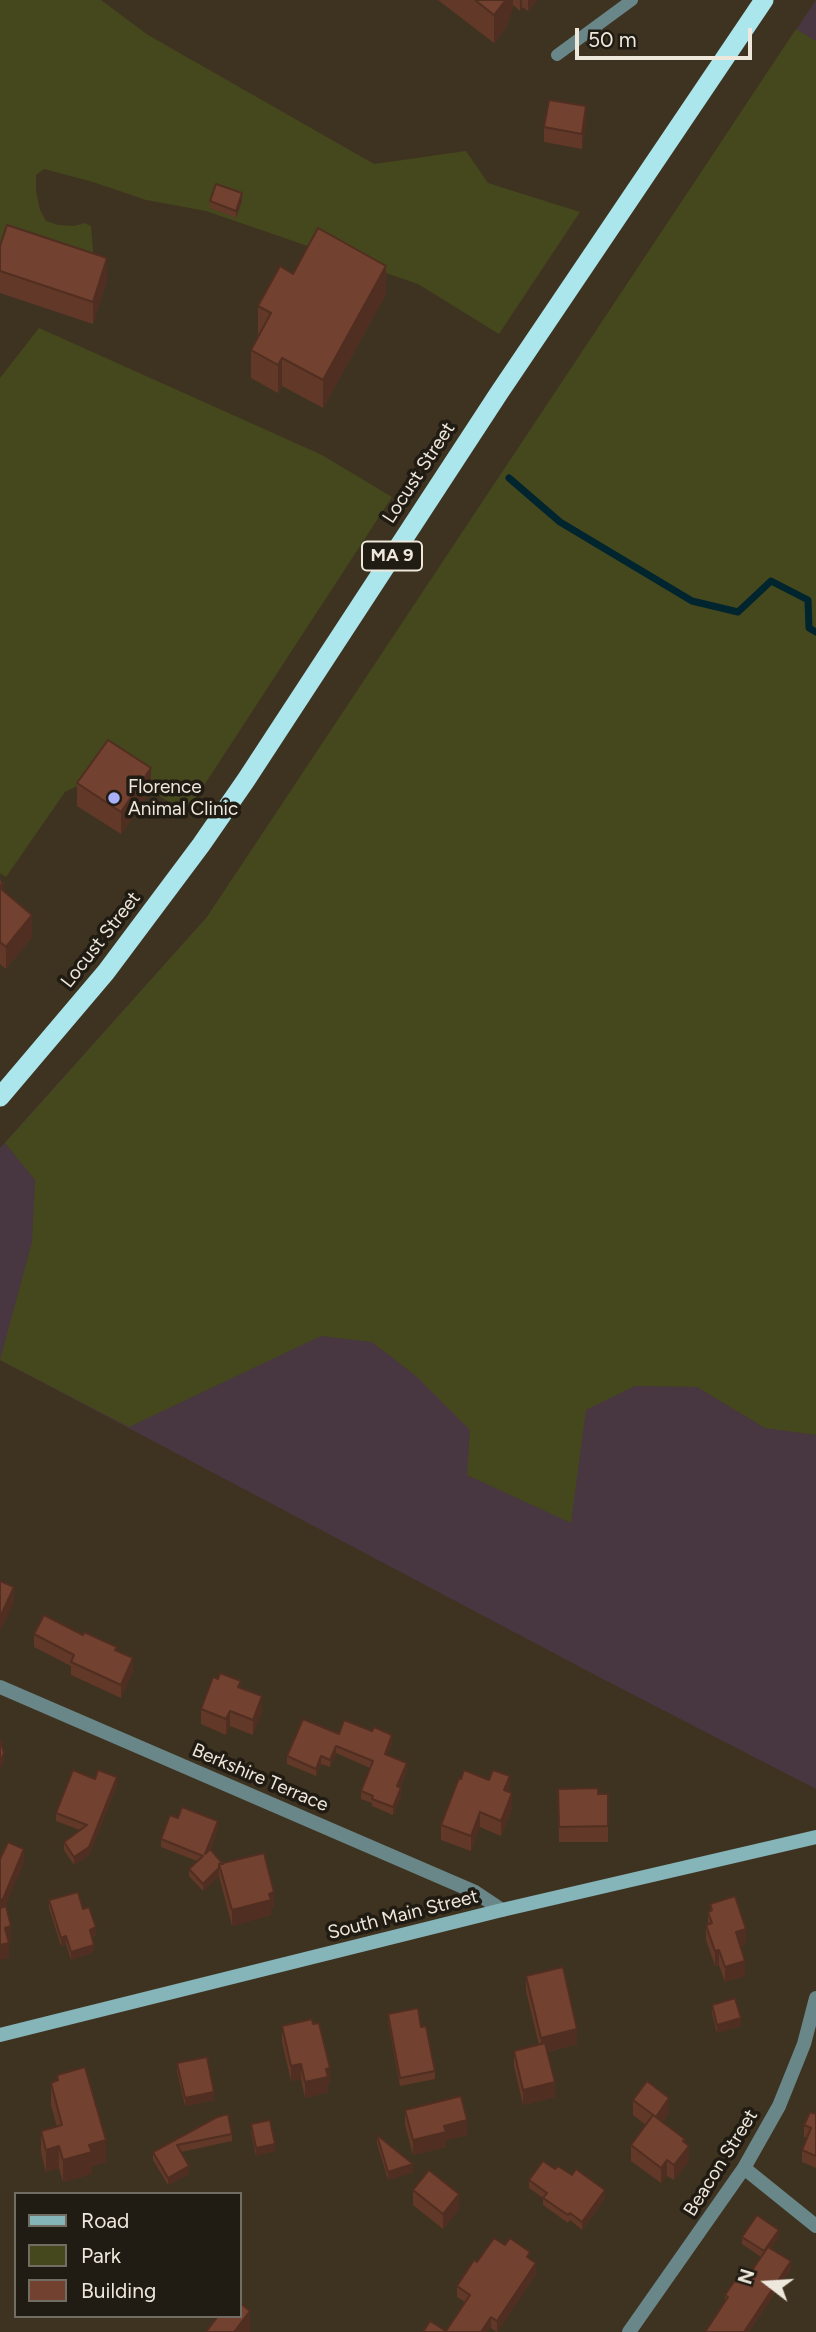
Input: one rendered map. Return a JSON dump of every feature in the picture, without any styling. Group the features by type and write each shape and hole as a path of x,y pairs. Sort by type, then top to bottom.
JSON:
{"highway":[{"name":"Locust Street","path":"0,1097 106,972 201,845 499,393 764,0"}],"main road":[{"name":"South Main Street","path":"0,2035 502,1910 816,1837"}],"street":[{"name":"Berkshire Terrace","path":"0,1686 475,1892 502,1910"},
{"name":"Beacon Street","path":"629,2332 744,2168 779,2106 804,2044 816,1998"},
{"path":"744,2168 816,2226"}],"lane":[{"path":"556,55 632,0"}],"shaded area":[{"path":"816,0 816,1789 0,1360 0,1148 207,917"}],"green space":[{"path":"0,0 101,0 148,35 374,164 466,151 488,183 580,212 499,334 418,284 206,211 146,200 44,169 36,175 40,210 46,221 58,225 74,226 84,223 91,226 95,276 0,247"},
{"path":"796,29 816,41 816,1435 765,1428 697,1387 635,1386 586,1410 571,1523 467,1475 470,1430 416,1376 372,1342 321,1336 129,1427 0,1360 32,1242 35,1180 5,1143 207,917"},
{"path":"39,328 322,455 392,497 186,813 108,763 99,775 65,792 6,877 0,873 0,378"}],"building":[{"path":"475,0 506,0 494,15"},
{"path":"549,100 586,106 582,134 544,127"},
{"path":"216,184 242,193 236,211 210,201"},
{"path":"7,225 107,258 93,302 0,271 0,246"},
{"path":"318,228 386,266 323,380 282,358 278,365 251,350 271,313 258,306 280,266 293,274"},
{"path":"108,740 151,768 121,812 77,783"},
{"path":"0,888 32,915 6,947 0,942"},
{"path":"0,1581 14,1587 0,1617"},
{"path":"44,1615 83,1635 84,1632 117,1647 115,1650 133,1658 121,1685 71,1662 74,1655 34,1634"},
{"path":"220,1673 241,1681 238,1687 262,1696 253,1720 230,1711 226,1719 201,1709 213,1677 218,1679"},
{"path":"303,1719 339,1734 344,1720 372,1731 374,1727 392,1735 385,1754 407,1763 397,1786 401,1788 393,1807 372,1799 373,1796 361,1791 373,1761 336,1746 330,1760 321,1756 316,1769 287,1756"},
{"path":"0,1739 4,1753 0,1763"},
{"path":"73,1770 95,1779 98,1770 117,1777 89,1847 74,1857 64,1842 87,1825 56,1813"},
{"path":"464,1770 489,1780 493,1770 510,1776 504,1790 512,1793 501,1821 480,1812 471,1836 441,1825"},
{"path":"598,1788 598,1794 608,1794 608,1826 559,1827 558,1789"},
{"path":"182,1807 218,1821 205,1854 210,1849 223,1864 219,1864 219,1868 203,1884 189,1869 203,1856 161,1839 170,1815 178,1818"},
{"path":"8,1842 24,1849 3,1899 0,1900 0,1859"},
{"path":"264,1853 274,1892 269,1894 271,1900 232,1910 219,1864"},
{"path":"78,1892 83,1909 89,1907 96,1927 90,1930 94,1945 71,1952 66,1936 61,1938 49,1900"},
{"path":"735,1896 746,1929 736,1932 745,1961 725,1967 719,1950 715,1951 706,1925 712,1923 708,1912 712,1910 710,1904"},
{"path":"6,1906 11,1926 5,1928 9,1943 0,1945 0,1908"},
{"path":"563,1967 577,2029 541,2038 526,1976"},
{"path":"735,1998 741,2018 717,2025 712,2005"},
{"path":"418,2008 421,2027 426,2026 435,2071 400,2078 388,2014"},
{"path":"312,2019 313,2024 319,2023 330,2068 326,2069 328,2077 305,2082 301,2064 291,2066 282,2026"},
{"path":"545,2043 555,2082 523,2090 514,2051"},
{"path":"207,2057 214,2092 185,2098 177,2063"},
{"path":"85,2067 106,2140 89,2145 92,2152 63,2160 59,2146 46,2150 41,2131 62,2125 51,2083 58,2080 57,2075"},
{"path":"647,2081 669,2098 656,2117 633,2100"},
{"path":"461,2096 467,2120 444,2126 446,2132 413,2140 405,2110"},
{"path":"810,2112 816,2114 816,2156 802,2150 811,2128 804,2125"},
{"path":"228,2114 232,2134 177,2145 189,2166 168,2178 153,2152 217,2117"},
{"path":"653,2115 685,2139 683,2141 689,2146 674,2165 667,2160 661,2168 631,2145"},
{"path":"270,2120 275,2144 256,2148 251,2124"},
{"path":"377,2135 413,2164 388,2172"},
{"path":"543,2161 572,2175 576,2169 605,2190 582,2222 543,2198 547,2193 529,2180"},
{"path":"429,2170 459,2194 443,2214 413,2190"},
{"path":"757,2215 779,2230 764,2251 742,2237"},
{"path":"494,2238 505,2245 510,2238 530,2252 527,2257 536,2263 497,2321 491,2317 481,2332 423,2332 430,2321 446,2331 470,2295 457,2286 474,2260 477,2262"},
{"path":"768,2247 791,2261 744,2332 705,2332 728,2297 725,2295 737,2277 744,2282"},
{"path":"242,2305 250,2311 234,2332 206,2332 216,2318 242,2318"}],"waterway":[{"path":"509,478 560,522 692,601 738,612 771,581 808,600 809,628 816,632"}],"place":[{"name":"Florence Animal Clinic","path":"114,798"}]}
